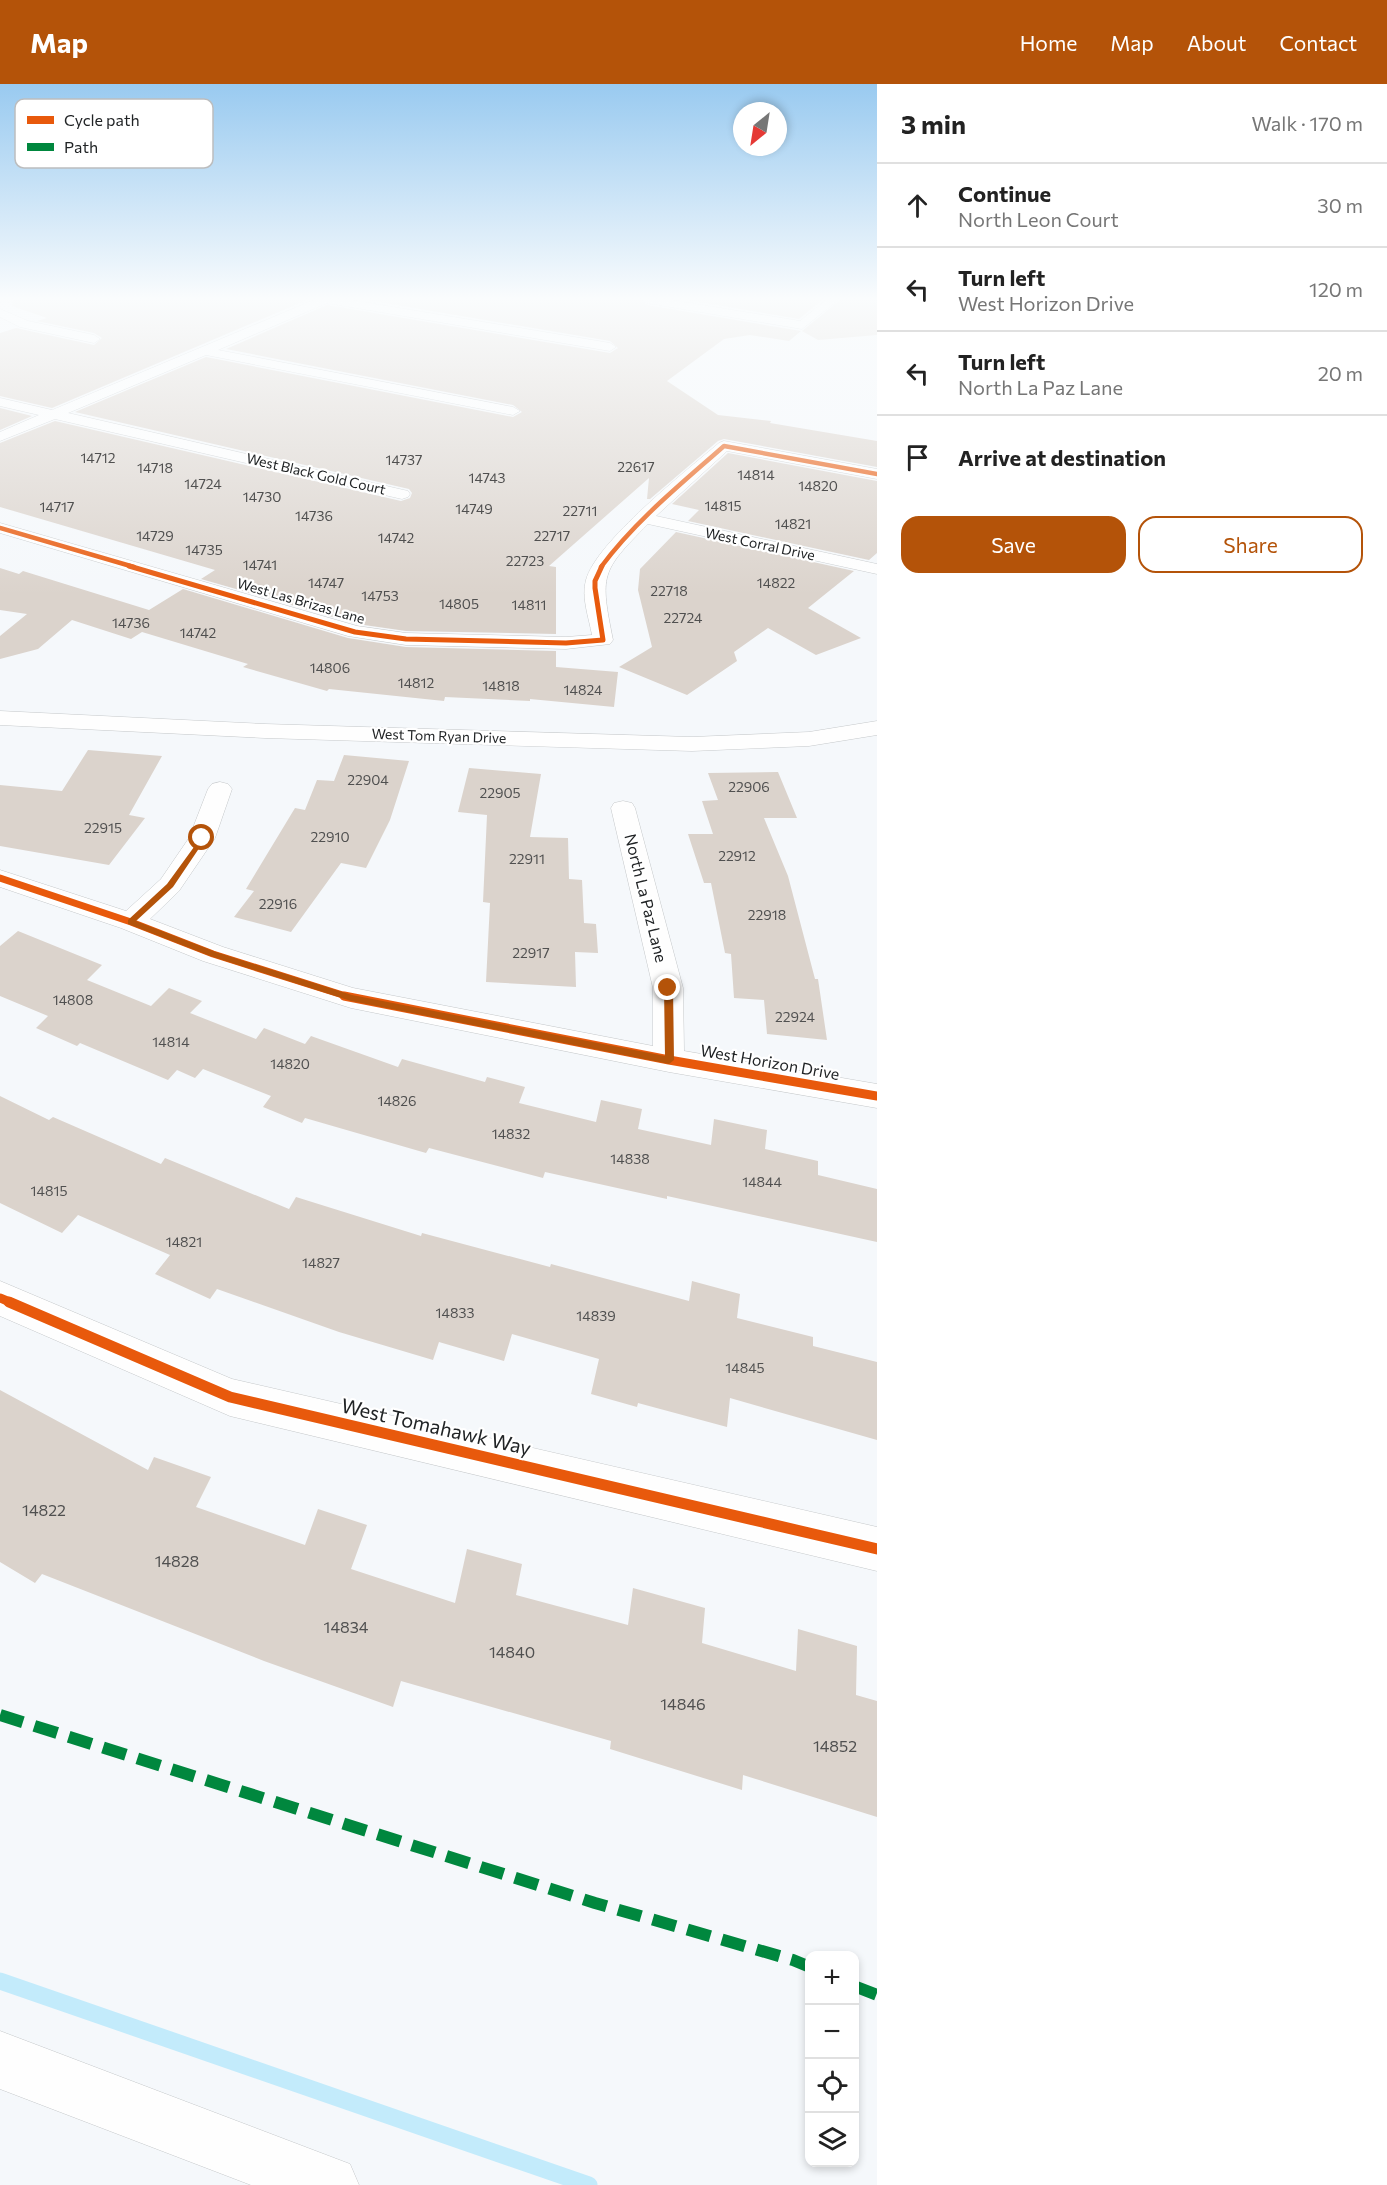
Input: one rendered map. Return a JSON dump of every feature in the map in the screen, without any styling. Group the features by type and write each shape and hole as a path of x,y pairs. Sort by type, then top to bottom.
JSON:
{"street":[{"path":"0,437 94,398"},
{"path":"447,398 513,411"},
{"name":"West Black Gold Court","path":"0,402 402,494"},
{"path":"644,518 724,446 877,474"},
{"name":"West Corral Drive","path":"644,518 877,569"},
{"name":"West Las Brizas Lane","path":"0,528 356,632 406,639 566,643 603,640 595,580 604,559 644,518"},
{"path":"0,545 20,534"},
{"name":"West Tom Ryan Drive","path":"0,718 265,731 692,744 809,739 877,728"},
{"path":"131,922 170,885 183,867 202,838 220,789"},
{"name":"North La Paz Lane","path":"623,808 668,988 669,1060"},
{"name":"West Horizon Drive","path":"0,878 131,922 213,954 351,998 669,1060 877,1096"},
{"name":"West Tomahawk Way","path":"0,1298 230,1397 877,1549"},
{"path":"0,2061 329,2185"}],"building":[{"path":"9,398 76,398 52,408"},
{"path":"108,398 416,398 513,417 522,412 513,405 477,398 693,398 718,415 771,421 770,423 877,441 877,467 724,439 718,441 650,499 647,499 649,478 549,566 556,567 556,634 406,631 357,624 201,579 215,570 0,507 0,443 55,421 401,501 410,498 412,493 409,489 75,412"},
{"path":"0,408 32,416 0,430"},
{"path":"728,453 877,481 877,553 869,560 688,521 699,510 672,504"},
{"path":"676,532 854,571 808,608 861,638 816,655 768,628 734,652 737,661 687,695 619,667 652,647 638,590 640,569"},
{"path":"0,568 19,574 23,571 149,610 183,589 348,638 406,647 556,651 556,667 618,672 614,707 530,699 530,701 445,697 444,701 329,689 327,691 243,667 248,664 142,632 131,639 72,620 38,649 0,659 0,636 27,614 0,610"},
{"path":"88,750 162,756 129,815 145,818 109,865 0,846 0,785 62,791"},
{"path":"344,755 409,761 390,820 366,868 341,863 291,932 234,917 254,891 246,889 295,808 305,810 317,780 334,781"},
{"path":"469,768 541,774 530,837 568,838 569,879 582,880 584,923 596,924 598,953 575,952 576,987 486,982 490,903 483,902 487,815 458,812"},
{"path":"778,772 797,818 764,818 788,876 815,979 818,979 827,1040 767,1034 764,1000 734,998 731,954 725,953 711,883 704,883 688,834 713,834 702,801 718,800 708,773"},
{"path":"18,931 102,965 87,980 151,1006 169,988 202,1001 190,1013 256,1039 264,1028 305,1044 311,1036 398,1067 402,1059 485,1082 487,1077 525,1087 519,1103 596,1122 601,1100 642,1109 638,1129 711,1145 714,1119 767,1130 765,1149 818,1161 818,1175 877,1189 877,1242 545,1172 543,1178 429,1148 426,1153 305,1118 302,1123 263,1107 271,1096 203,1069 195,1078 177,1070 168,1080 80,1043 77,1046 36,1028 48,1016 0,996 0,946"},
{"path":"0,1096 49,1120 53,1117 161,1164 165,1158 289,1209 296,1197 421,1236 422,1233 550,1267 551,1264 689,1301 692,1281 740,1294 737,1318 813,1337 813,1346 877,1362 877,1440 730,1398 727,1427 638,1403 637,1407 591,1394 599,1359 512,1334 504,1361 439,1342 433,1360 339,1332 217,1289 210,1299 155,1274 170,1255 78,1215 62,1233 0,1203"},
{"path":"0,1390 148,1470 154,1457 211,1477 196,1507 305,1545 318,1509 367,1525 351,1569 455,1603 467,1549 522,1564 516,1595 628,1625 633,1588 705,1608 702,1643 796,1671 798,1629 857,1646 856,1695 877,1701 877,1817 743,1775 742,1790 610,1749 611,1741 401,1681 393,1707 264,1661 42,1574 35,1583 0,1562"}],"waterway":[{"path":"0,1981 589,2185"}],"marked path":[{"path":"0,1715 595,1903 805,1965"},
{"path":"859,1988 877,1995"}],"cycle path":[{"path":"0,528 355,632 406,639 566,643 603,640 595,588 595,581 601,567 613,550 651,511 724,446 877,474"},
{"path":"0,878 131,922 213,954 351,998 669,1060 877,1096"},
{"path":"0,1298 230,1397 877,1549"}],"route":[{"path":"202,838 170,885 131,922 213,954 351,998 669,1060 668,988"}]}
